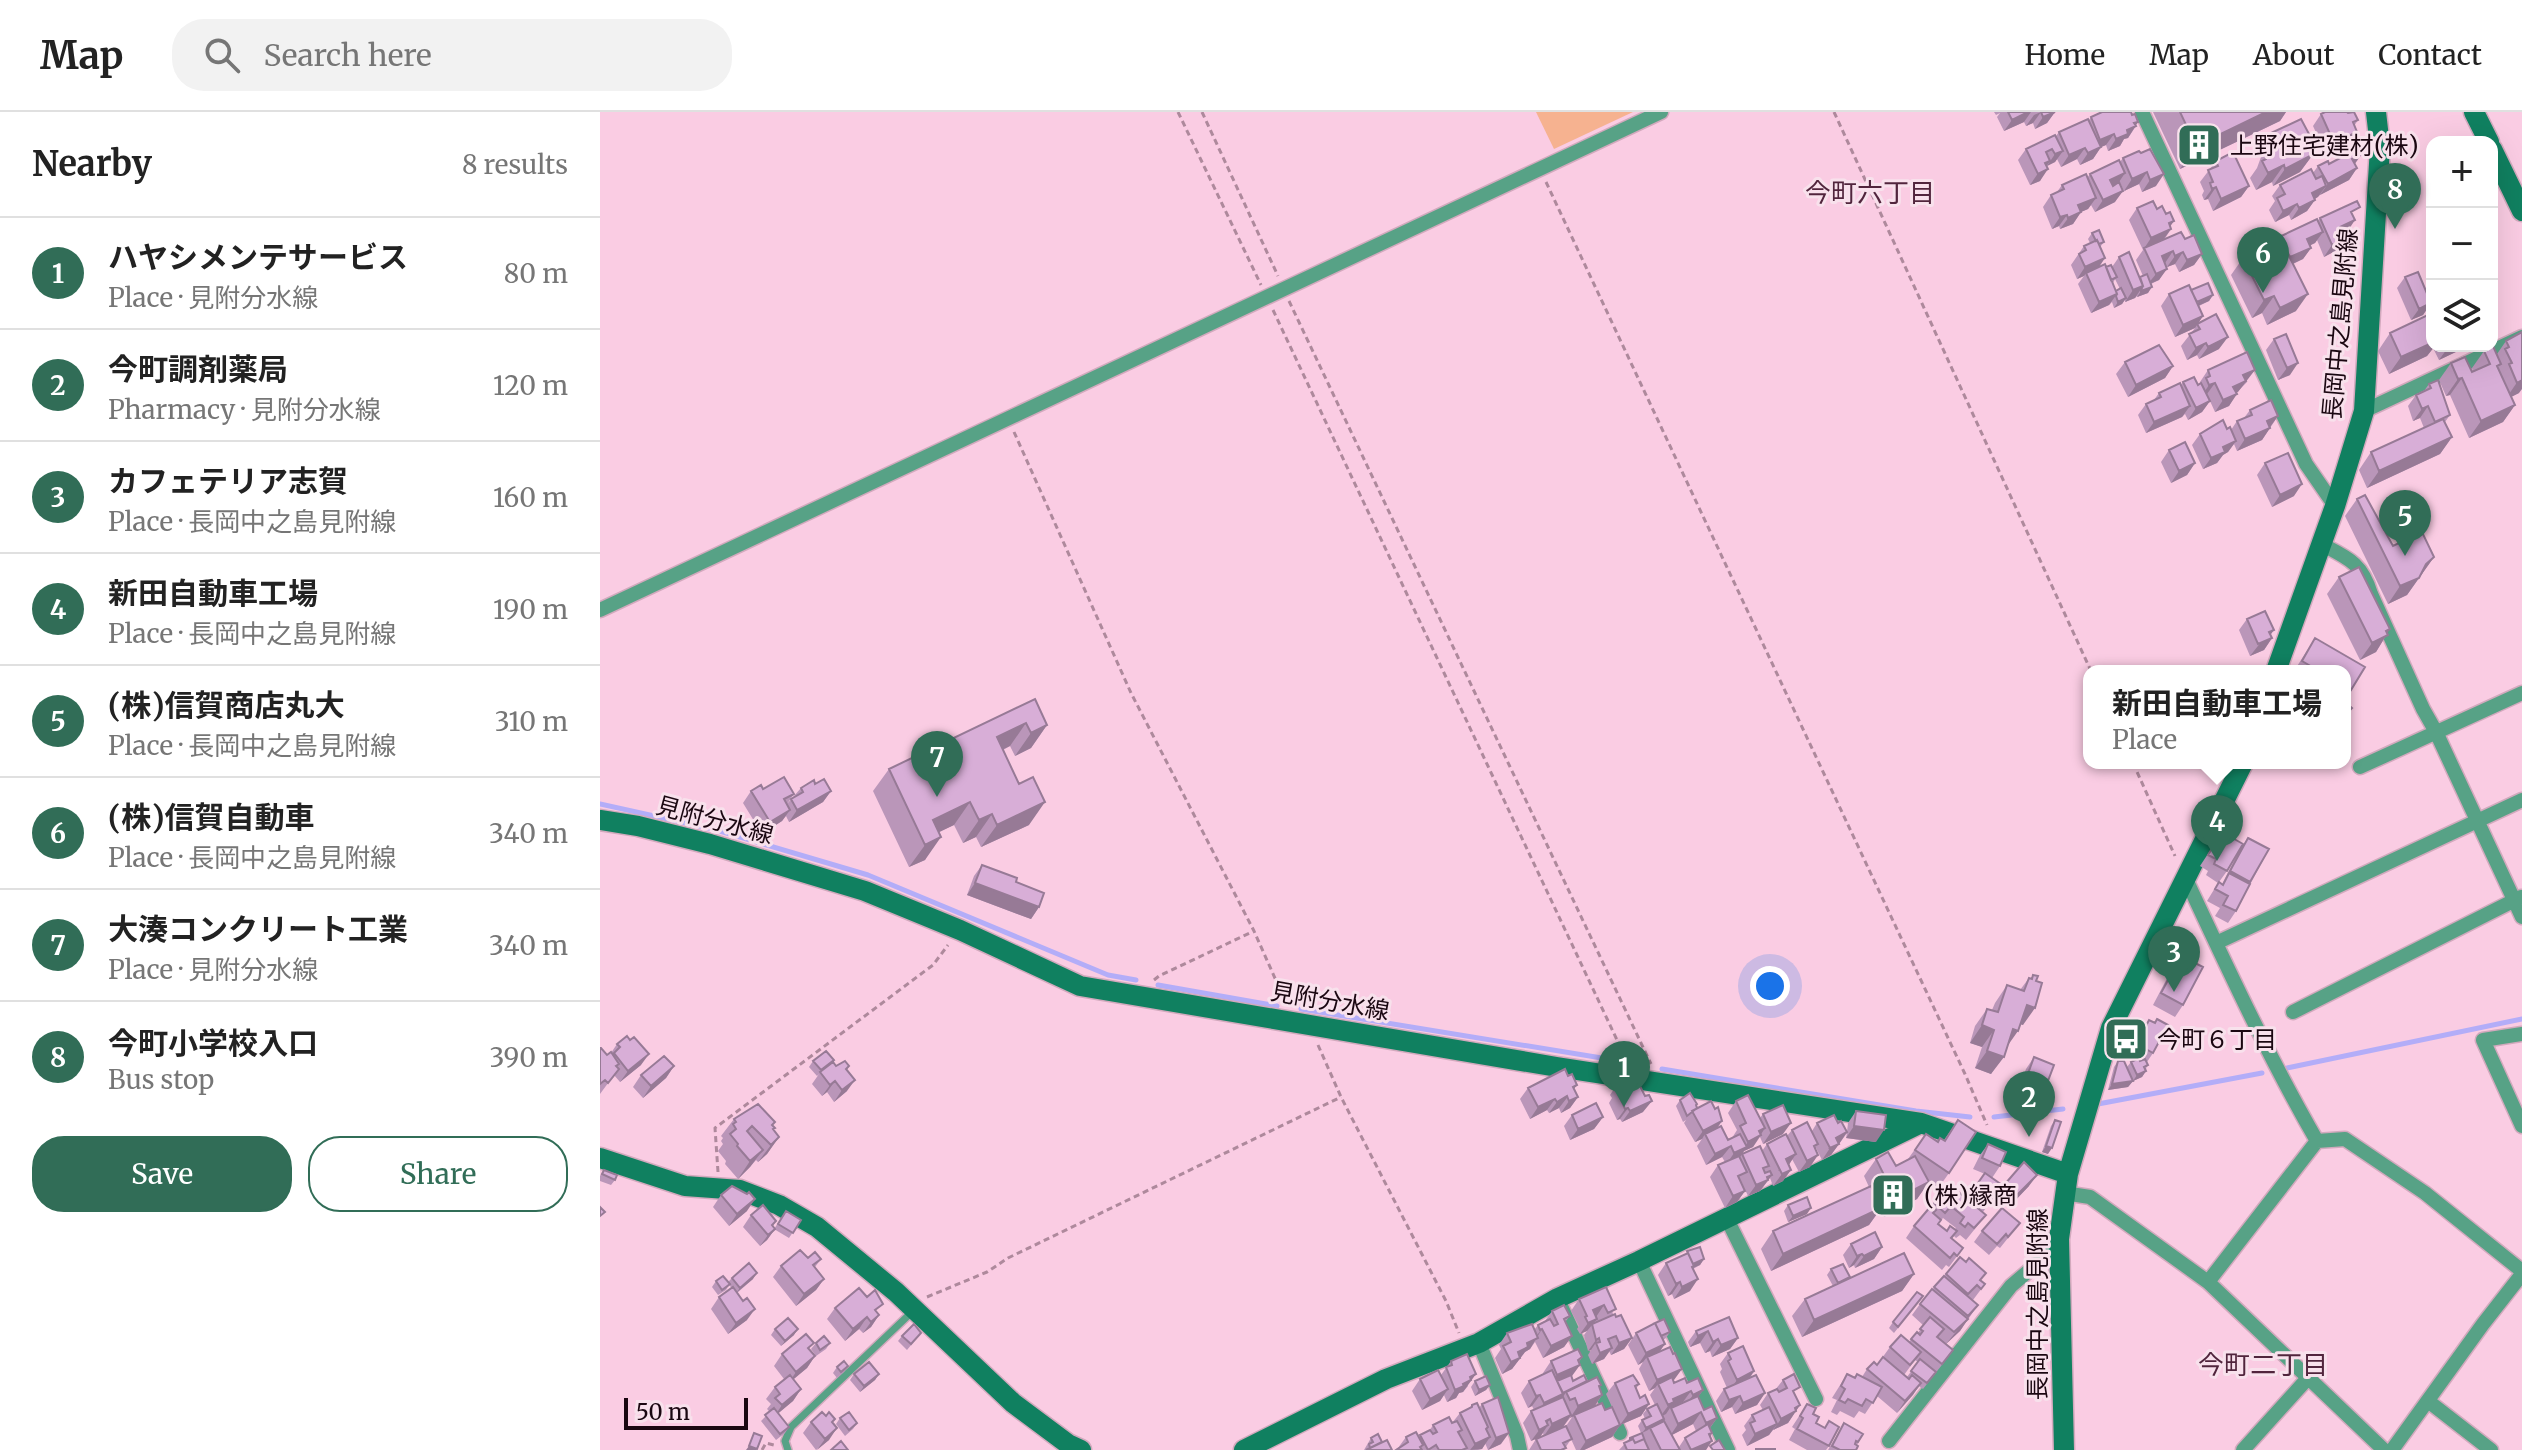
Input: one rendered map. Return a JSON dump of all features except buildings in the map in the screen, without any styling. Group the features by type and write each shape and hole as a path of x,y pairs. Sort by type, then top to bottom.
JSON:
{"main road":[{"name":"長岡中之島見附線","path":"2278,665 2335,506 2364,411 2380,147 2376,112"},
{"path":"2474,112 2486,136"},
{"path":"2498,161 2522,211"},
{"name":"長岡中之島見附線","path":"2064,1450 2059,1245 2066,1184 2111,1028 2240,769"},
{"name":"見附分水線","path":"600,820 696,840 865,891 960,930 1080,986 1921,1123 1992,1149 2066,1184"},
{"path":"1244,1450 1386,1379 1472,1345 1558,1298 1921,1123"},
{"path":"600,1158 685,1186 740,1190 779,1205 817,1227 912,1307 1013,1403 1068,1444 1081,1450"}],"street":[{"path":"600,610 1661,112"},
{"path":"2142,112 2306,464 2335,506"},
{"path":"2364,411 2522,337"},
{"path":"2321,544 2346,557 2366,575 2371,594 2423,709 2518,898 2522,917"},
{"path":"2360,767 2522,693"},
{"path":"2216,943 2522,800"},
{"path":"2185,877 2287,1089 2317,1141"},
{"path":"2293,1012 2518,898"},
{"path":"2522,1034 2483,1040 2522,1126"},
{"path":"2208,1282 2317,1141 2345,1139 2425,1193 2522,1272 2392,1450"},
{"path":"2066,1184 2090,1197 2208,1282 2384,1450"},
{"path":"1726,1217 1816,1399"},
{"path":"1889,1441 2011,1286 2059,1245"},
{"path":"1639,1261 1728,1450"},
{"path":"1558,1298 1620,1433"},
{"path":"1472,1345 1517,1436 1520,1450"},
{"path":"2243,1450 2308,1378"},
{"path":"2428,1401 2491,1450"}],"lane":[{"path":"788,1450 785,1441 791,1427 912,1307"}],"path":[{"path":"1178,112 1635,1078"},
{"path":"1202,112 1660,1082"},
{"path":"1834,112 2088,665"},
{"path":"1539,168 1965,1074 1989,1130 1992,1149"},
{"path":"1008,418 1131,693 1254,931 1290,1013 1290,1021"},
{"path":"2136,769 2185,877"},
{"path":"720,1188 715,1128 933,965 960,930"},
{"path":"1146,997 1145,988 1159,976 1254,931"},
{"path":"1317,1026 1316,1040 1341,1097 1446,1301 1472,1345"},
{"path":"912,1307 1341,1097"}],"shaded area":[{"path":"1536,112 1633,112 1554,149"}],"waterway":[{"path":"600,804 713,829 868,875 1108,975 1136,980"},
{"path":"1158,985 1277,1006"},
{"path":"1301,1009 1614,1060"},
{"path":"2287,1068 2522,1019"},
{"path":"1662,1069 1970,1117"},
{"path":"2098,1104 2262,1073"},
{"path":"1994,1117 2063,1109"}],"place":[{"name":"上野住宅建材(株)","path":"2199,145"},
{"name":"今町小学校入口","path":"2395,229"},
{"name":"(株)信賀自動車","path":"2263,293"},
{"name":"(株)信賀商店丸大","path":"2405,556"},
{"name":"大湊コンクリート工業","path":"937,797"},
{"name":"新田自動車工場","path":"2217,861"},
{"name":"カフェテリア志賀","path":"2174,992"},
{"name":"今町６丁目","path":"2126,1039"},
{"name":"ハヤシメンテサービス","path":"1624,1107"},
{"name":"今町調剤薬局","path":"2029,1137"},
{"name":"(株)縁商","path":"1893,1195"}],"district":[{"name":"今町六丁目","path":"1870,192"},
{"name":"今町二丁目","path":"2263,1364"}]}
